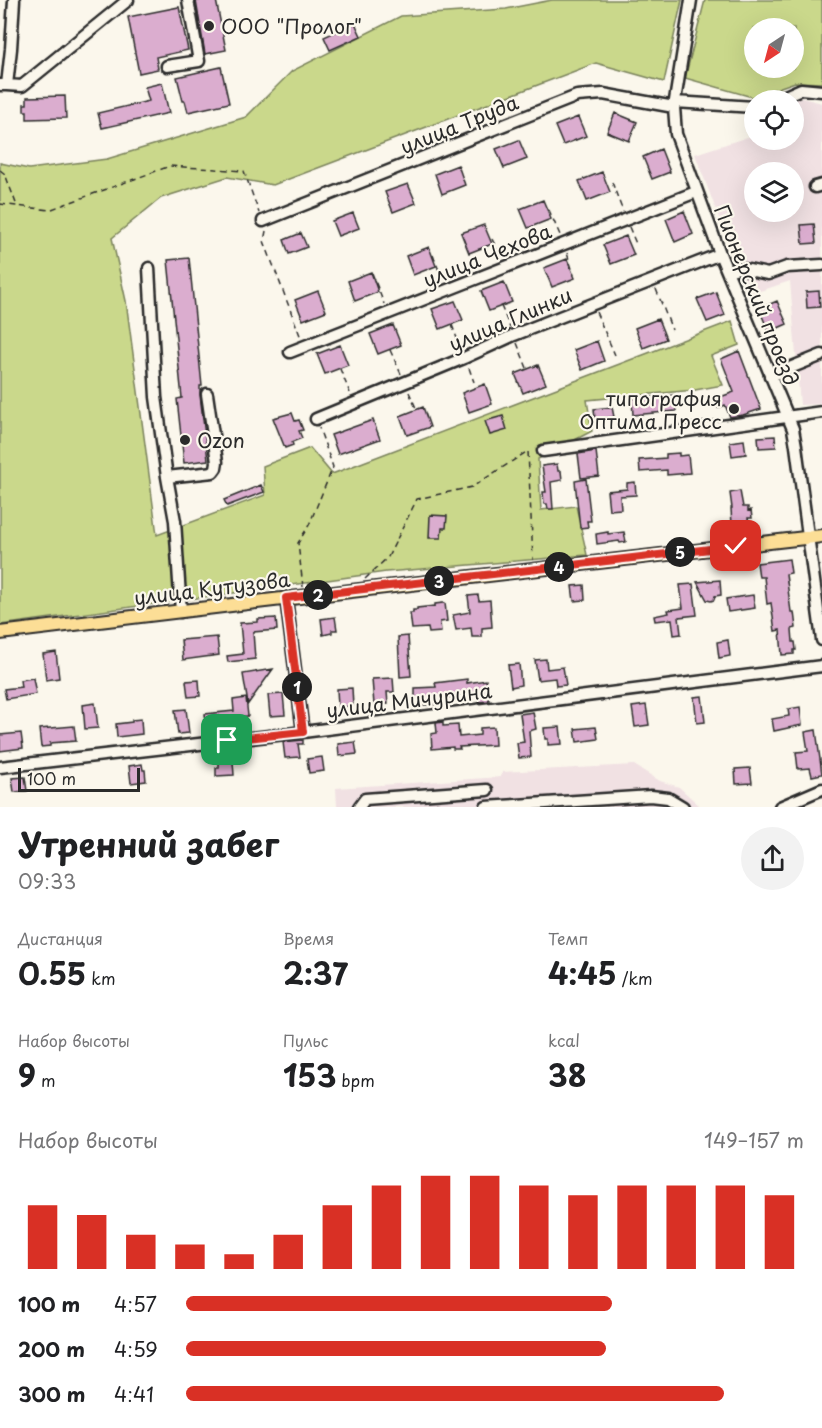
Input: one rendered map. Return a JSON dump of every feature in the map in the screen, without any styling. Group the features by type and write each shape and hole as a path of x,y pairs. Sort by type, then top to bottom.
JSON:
{"main road":[{"name":"улица Кутузова","path":"0,633 822,536"}],"street":[{"path":"14,0 11,49 3,85 22,86 128,0"},
{"path":"166,66 198,61 188,0"},
{"name":"Пионерский проезд","path":"692,0 674,105 676,134 727,272 793,429 822,640"},
{"path":"799,90 822,91"},
{"name":"улица Труда","path":"263,221 578,96 603,94 674,105 744,107"},
{"name":"улица Чехова","path":"290,352 696,192"},
{"name":"улица Глинки","path":"316,419 514,335 720,254"},
{"path":"727,272 739,268 768,274 787,267 822,265"},
{"path":"148,268 156,397 167,477 176,521 181,612"},
{"path":"770,376 822,355"},
{"path":"167,477 213,472 216,468 207,394"},
{"path":"543,451 822,412"},
{"path":"286,598 303,732"},
{"name":"улица Мичурина","path":"0,766 303,732 822,666"},
{"path":"780,807 822,789"},
{"path":"359,807 365,799 488,790"},
{"path":"486,807 651,796 668,798 683,807"}],"path":[{"path":"0,204 49,210 170,166 244,171 257,209 267,229 264,241 304,346"},
{"path":"0,170 5,174 17,206"},
{"path":"492,239 505,267"},
{"path":"433,255 446,291"},
{"path":"372,273 388,314"},
{"path":"652,280 672,330"},
{"path":"593,304 615,355"},
{"path":"501,306 527,368"},
{"path":"340,369 354,403"},
{"path":"304,590 298,543 309,525 333,467 316,419"},
{"path":"360,584 388,557 417,499 472,487 528,451 534,564"}],"shaded area":[{"path":"804,98 822,103 822,404 800,405 790,281 748,295 695,154 744,138 744,150 804,150"},
{"path":"634,765 660,781 679,787 701,807 337,807 336,788 501,777 502,772"}],"green space":[{"path":"552,0 682,0 664,82 596,63 273,185 227,177 161,198 112,238 126,301 157,535 265,495 263,466 310,448 332,474 732,321 739,345 711,356 723,385 695,390 587,400 592,431 538,459 541,510 576,506 587,555 386,572 0,625 0,163 29,169 107,159 246,117 292,71 401,16 506,9"},
{"path":"705,0 822,0 822,83 795,82 772,90 744,90 744,95 685,78"}],"building":[{"name":"ООО \"Пролог\"","path":"216,0 226,50 205,54 196,1"},
{"path":"179,7 188,50 156,57 158,69 139,73 128,17"},
{"path":"355,23 361,36 330,50 324,37"},
{"path":"221,67 229,103 188,112 177,77"},
{"path":"162,83 169,113 102,128 98,113 149,101 145,87"},
{"path":"65,96 66,118 27,119 24,104 27,104 27,97"},
{"path":"615,113 637,122 629,141 607,132"},
{"path":"578,117 586,136 563,145 555,126"},
{"path":"519,140 527,159 504,168 496,149"},
{"path":"661,149 670,172 652,179 643,157"},
{"path":"458,165 465,185 442,194 435,174"},
{"path":"602,172 610,192 587,201 579,181"},
{"path":"408,184 416,203 393,212 385,192"},
{"path":"543,200 551,219 528,228 520,209"},
{"path":"684,211 693,234 675,242 666,219"},
{"path":"353,213 359,228 338,236 332,221"},
{"path":"814,224 816,243 803,244 801,225"},
{"path":"484,225 492,244 469,253 461,233"},
{"path":"301,233 307,247 289,254 284,240"},
{"path":"626,236 634,255 611,264 603,245"},
{"path":"429,247 436,266 413,275 406,256"},
{"path":"189,258 202,386 200,386 200,395 208,460 184,463 177,399 182,398 168,260"},
{"path":"567,259 575,278 552,287 544,268"},
{"path":"371,272 378,292 355,301 348,281"},
{"path":"504,282 512,302 489,311 481,291"},
{"path":"318,291 326,311 303,320 295,300"},
{"path":"819,291 820,307 807,308 806,292"},
{"path":"716,292 725,315 707,322 697,299"},
{"path":"455,301 463,320 440,329 432,309"},
{"path":"777,301 787,324 769,332 759,309"},
{"path":"658,319 666,339 643,348 635,328"},
{"path":"393,325 401,345 378,354 370,334"},
{"path":"597,341 604,361 582,370 574,350"},
{"path":"340,345 348,365 325,374 317,354"},
{"path":"739,351 761,409 730,417 725,405 718,408 715,399 734,392 721,359"},
{"path":"538,365 546,384 523,393 515,374"},
{"path":"485,384 492,404 469,412 462,393"},
{"path":"675,395 676,411 633,415 632,399"},
{"path":"423,407 430,427 407,435 400,416"},
{"path":"612,407 614,417 595,419 594,409"},
{"path":"292,413 295,421 299,420 303,430 299,431 302,438 285,448 273,418"},
{"path":"503,416 507,430 490,435 485,421"},
{"path":"373,420 380,439 338,454 331,435"},
{"path":"775,436 776,447 759,448 758,437"},
{"path":"744,440 746,454 732,456 730,442"},
{"path":"596,451 599,476 581,478 578,454"},
{"path":"679,453 679,456 688,455 690,473 667,475 667,470 640,472 639,460 666,458 666,454"},
{"path":"557,464 562,480 551,482 553,509 548,509 547,504 544,504 543,492 546,492 542,466"},
{"path":"586,479 591,521 587,521 588,527 580,528 575,481"},
{"path":"635,482 636,495 620,496 621,509 609,510 607,491 627,489 627,483"},
{"path":"261,485 264,492 227,506 224,500"},
{"path":"740,491 743,507 748,507 748,511 751,510 752,518 748,518 749,524 732,525 730,493"},
{"path":"430,515 447,516 446,528 442,528 441,538 429,538"},
{"path":"608,532 608,534 624,532 626,542 597,544 596,534"},
{"path":"789,559 791,573 786,574 791,612 794,612 796,628 792,629 796,650 794,654 782,655 780,630 775,631 771,603 767,604 764,577 759,577 757,563"},
{"path":"720,580 721,595 715,596 714,600 707,600 697,582"},
{"path":"693,584 697,615 679,617 681,634 674,635 672,619 655,621 654,616 669,613 668,610 683,608 680,585"},
{"path":"584,585 585,600 574,601 572,586"},
{"path":"478,595 479,601 490,600 492,627 482,628 482,637 472,637 471,628 456,630 453,615 470,612 468,596"},
{"path":"753,595 755,608 728,612 726,599"},
{"path":"445,603 447,621 440,622 441,632 429,633 428,628 412,629 410,613 413,613 413,610"},
{"path":"335,617 337,630 323,635 321,619"},
{"path":"276,618 277,630 253,632 255,659 228,662 227,656 243,654 240,623"},
{"path":"408,636 411,676 400,677 398,637"},
{"path":"217,637 219,655 183,660 181,640"},
{"path":"728,640 730,656 719,658 717,642"},
{"path":"56,652 59,678 46,680 43,654"},
{"path":"546,659 547,669 563,667 566,685 556,686 555,678 538,680 535,660"},
{"path":"519,664 521,685 511,687 508,665"},
{"path":"273,669 248,704 243,674"},
{"path":"33,678 36,694 6,699 4,689 21,687 20,680"},
{"path":"393,678 394,692 387,692 388,704 374,705 372,679"},
{"path":"467,679 467,683 486,680 489,701 479,702 478,694 444,698 445,704 420,705 420,701 415,701 415,688 436,687 435,683"},
{"path":"199,680 200,696 188,697 186,681"},
{"path":"352,688 353,706 338,707 337,689"},
{"path":"283,694 285,715 270,716 268,695"},
{"path":"702,696 705,722 697,723 694,697"},
{"path":"246,698 248,716 231,718 232,727 207,730 205,714 234,711 233,700"},
{"path":"95,703 98,728 85,729 83,705"},
{"path":"646,705 649,725 635,727 632,707"},
{"path":"800,707 802,725 774,731 772,719 789,716 788,709"},
{"path":"186,709 189,733 178,734 175,710"},
{"path":"533,712 536,729 529,731 531,757 519,758 517,743 524,742 520,714"},
{"path":"141,719 142,734 117,737 116,724"},
{"path":"443,722 443,726 458,725 459,737 480,735 480,728 494,727 495,745 432,749 431,734 437,733 436,723"},
{"path":"74,726 76,741 50,743 50,746 41,747 39,729"},
{"path":"560,727 562,744 548,745 544,728"},
{"path":"596,727 598,739 577,742 575,729"},
{"path":"816,730 822,774 812,776 810,768 798,769 796,752 808,751 805,732"},
{"path":"21,733 23,748 0,751 0,735"},
{"path":"303,740 303,744 298,744 300,757 285,758 283,742"},
{"path":"355,742 357,754 339,756 338,744"},
{"path":"322,757 324,771 309,773 307,759"},
{"path":"219,762 233,762 234,775 216,776"},
{"path":"142,764 146,781 131,783 129,766"},
{"path":"750,768 752,783 736,784 735,769"},
{"path":"25,777 27,791 14,792 12,778"}],"place":[{"name":"ООО \"Пролог\"","path":"209,26"},
{"name":"типография Оптима Пресс","path":"734,409"},
{"name":"Ozon","path":"185,440"}],"route":[{"path":"227,740 303,732 286,598 736,546"}]}
